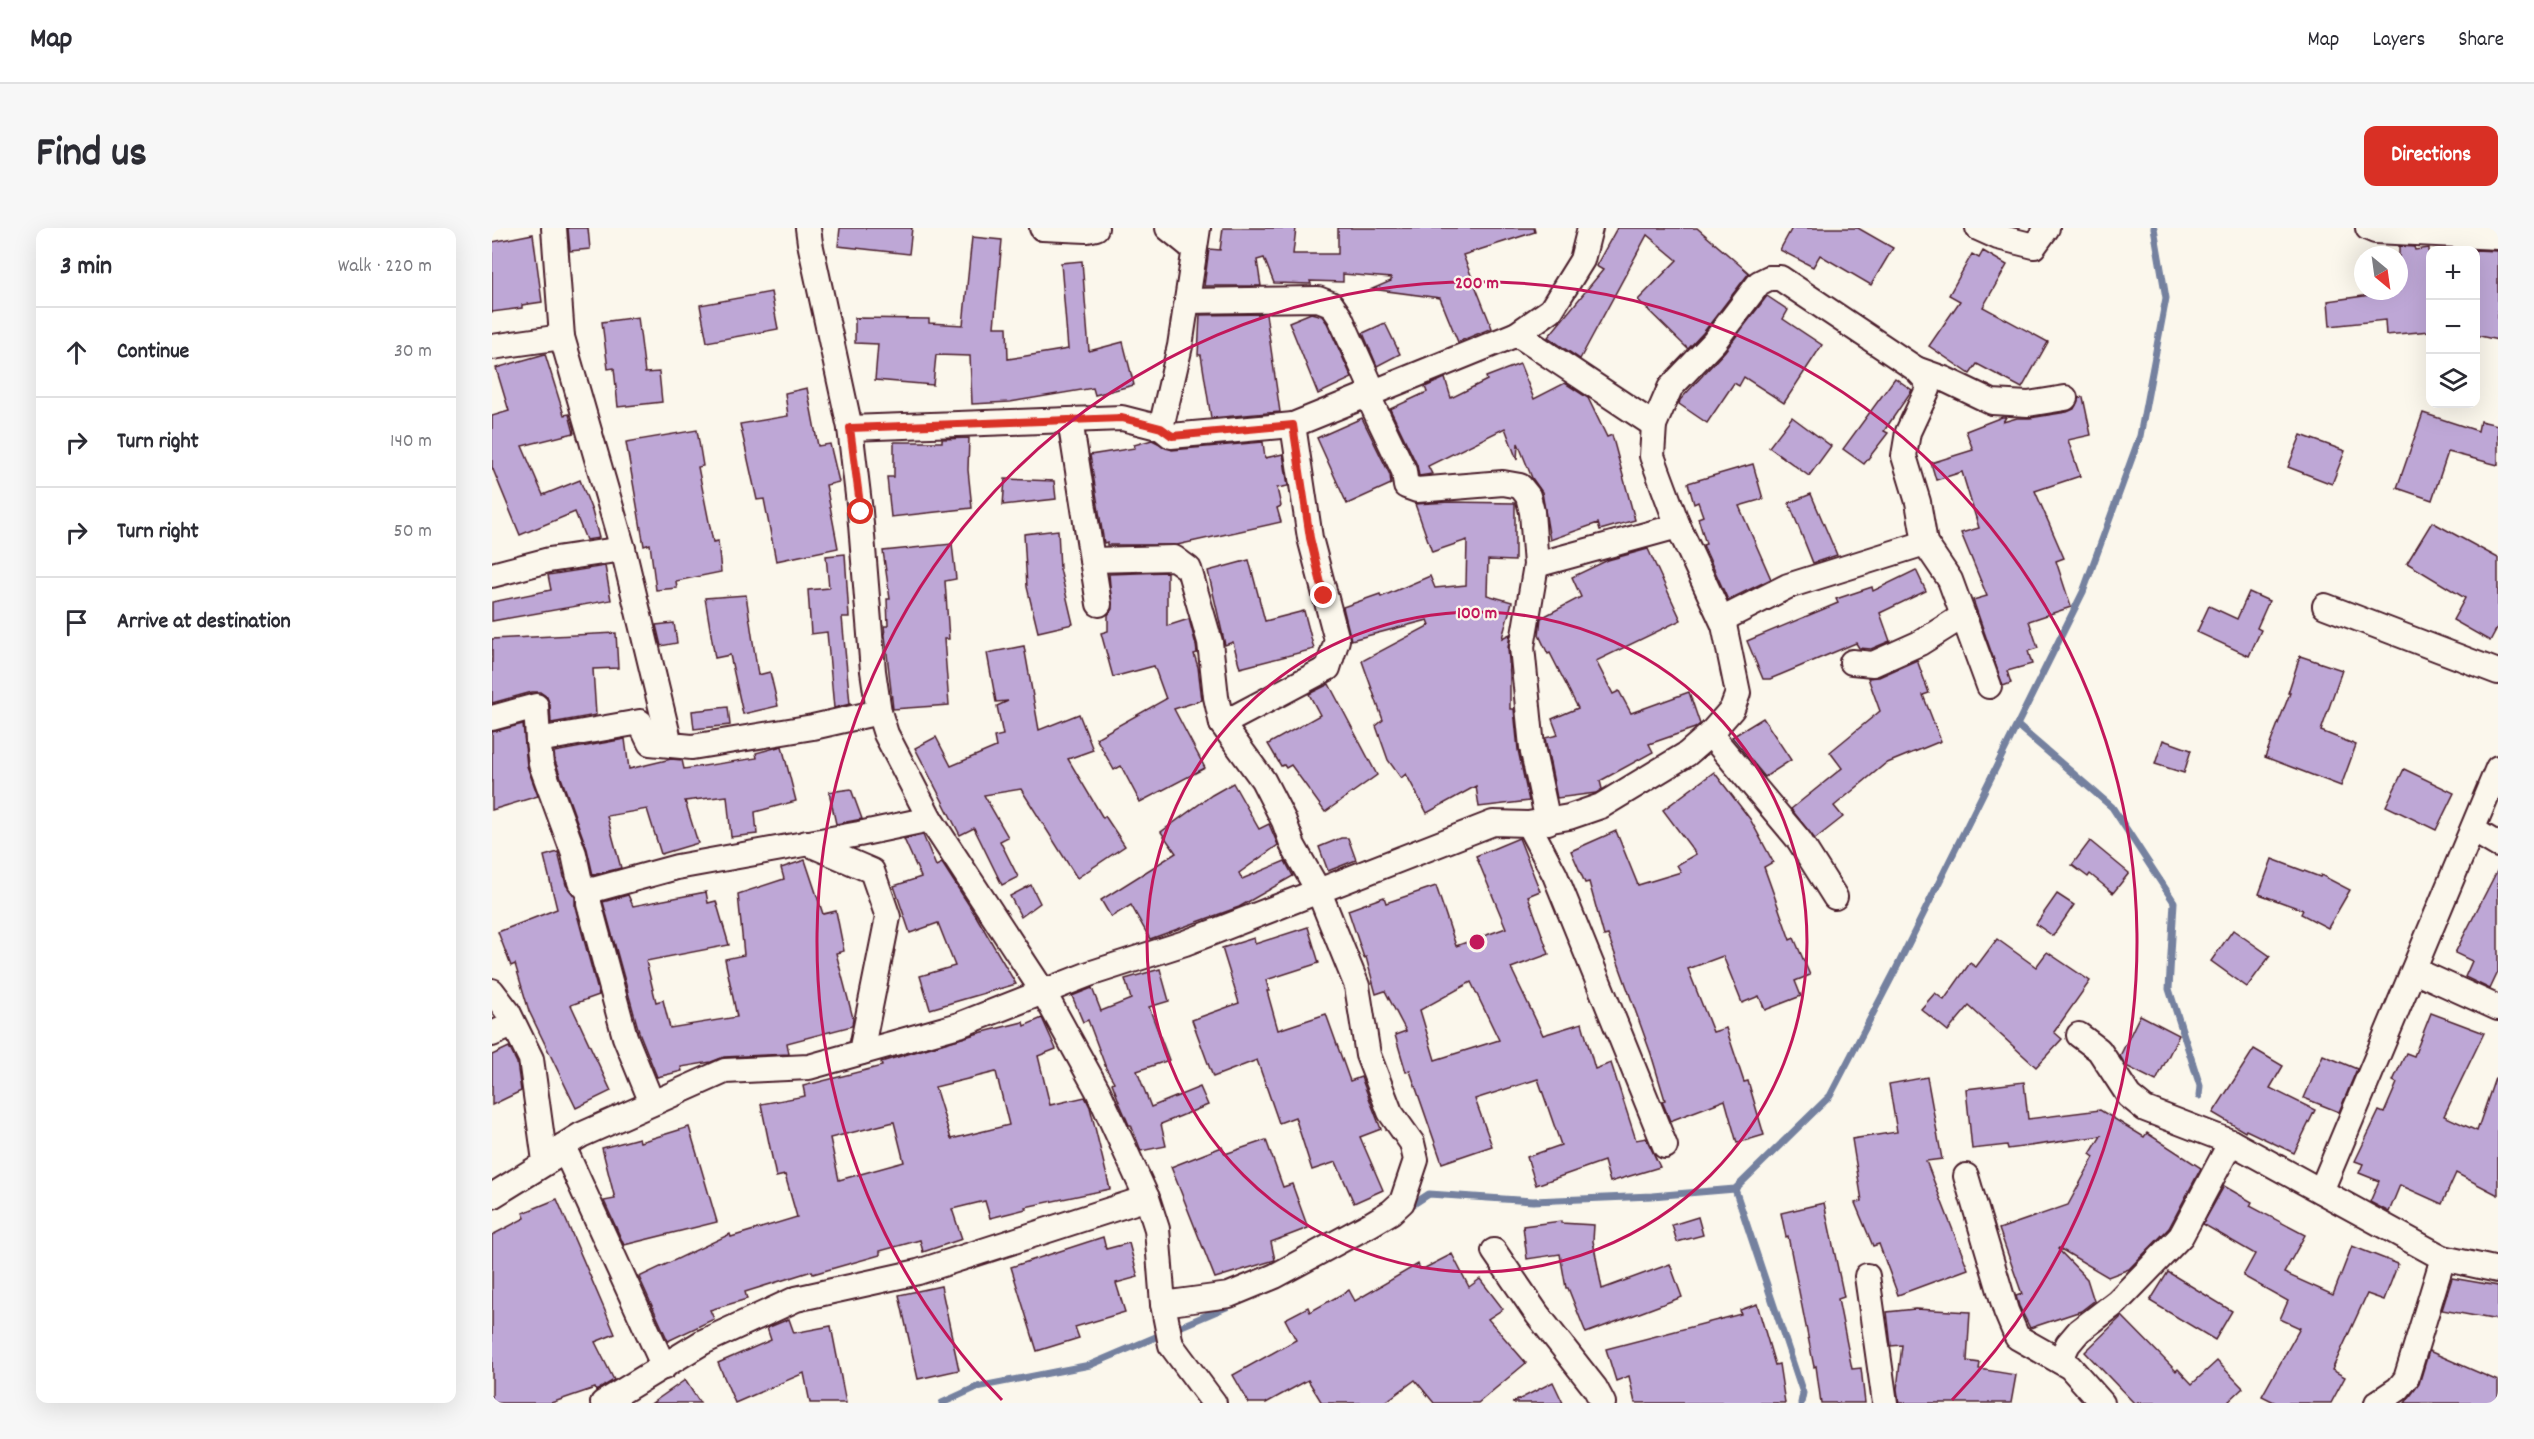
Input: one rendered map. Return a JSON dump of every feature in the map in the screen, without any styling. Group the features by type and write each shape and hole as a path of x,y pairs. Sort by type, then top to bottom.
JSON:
{"street":[{"path":"554,228 562,337 623,549 651,717 670,744 692,747 813,727 879,712"},
{"path":"808,228 850,428 861,512 873,671 879,712 886,734 930,819 1044,993 1098,1091 1147,1198 1157,1229 1163,1304 1171,1345 1214,1403"},
{"path":"1042,228 1087,230 1096,228"},
{"path":"1161,428 1180,346 1196,238 1168,228"},
{"path":"850,428 1122,418 1161,428 1172,436 1293,425 1517,334 1551,310 1582,260 1590,228"},
{"path":"1978,228 1998,237 2034,246 2047,228"},
{"path":"2368,228 2375,231 2498,237"},
{"path":"492,1196 581,1134 725,1071 809,1067 959,1025 1089,974 1185,943 1493,823 1538,823 1600,806 1687,754 1710,735 1732,709 1738,693 1724,625 1678,526 1653,456 1654,425 1670,388 1714,342 1760,283 1769,278 1780,278 1916,369 1926,380 1928,389 1908,432 1904,456 1918,502 1925,543 1950,580 1989,686"},
{"path":"1186,301 1318,299 1331,304 1340,317 1404,471 1406,486 1417,490 1503,483 1520,486 1528,496 1532,512 1536,565 1522,647 1538,823 1555,875 1665,1146"},
{"path":"1517,334 1654,425"},
{"path":"492,347 562,337"},
{"path":"1916,369 1944,379 1992,402 2028,404 2065,398"},
{"path":"1070,420 1099,604"},
{"path":"1222,724 1328,668 1337,640 1310,538 1293,425"},
{"path":"1536,565 1678,526"},
{"path":"1724,625 1727,617 1788,586 1925,543"},
{"path":"492,575 549,561 623,549"},
{"path":"1092,560 1174,558 1189,569 1210,642 1216,697 1222,724 1263,780 1284,821 1293,846 1319,892 1357,986 1368,1055 1390,1112 1412,1143 1416,1160 1402,1202 1391,1212 1275,1276 1229,1295 1163,1304"},
{"path":"2325,606 2498,672"},
{"path":"1852,662 1873,664 1920,643 1963,616"},
{"path":"492,718 536,706 541,764 574,854 580,882 589,891 589,903 625,1037 652,1103"},
{"path":"538,740 651,717"},
{"path":"1710,735 1799,840 1835,897"},
{"path":"2321,1191 2498,768"},
{"path":"589,891 677,867 930,819"},
{"path":"2473,830 2498,845"},
{"path":"807,843 872,872 888,917 861,1052"},
{"path":"2415,970 2498,1008"},
{"path":"492,991 508,1012 502,1029 531,1059 554,1154 664,1367"},
{"path":"2079,1035 2099,1050 2129,1096 2145,1109 2231,1142 2443,1258 2498,1270"},
{"path":"2060,1361 2068,1344 2079,1331 2117,1302 2181,1236 2231,1142"},
{"path":"1966,1176 2006,1311 2017,1337 2070,1367 2103,1403"},
{"path":"603,1403 703,1342 796,1299 918,1272 1147,1198"},
{"path":"1494,1251 1537,1314 1595,1388 1603,1403"},
{"path":"2377,1403 2398,1389 2406,1379 2443,1258"},
{"path":"1867,1276 1885,1403"}],"building":[{"path":"568,228 588,228 590,249 570,251"},
{"path":"840,228 912,228 909,254 838,246"},
{"path":"1223,228 1296,228 1293,254 1338,254 1338,228 1534,228 1535,232 1463,255 1492,328 1458,342 1440,298 1372,289 1391,281 1391,278 1343,274 1343,282 1274,283 1264,258 1257,260 1261,286 1204,286 1209,249 1220,250"},
{"path":"1617,228 1697,228 1749,273 1688,349 1638,300 1677,260 1647,235 1580,359 1548,337 1603,270 1596,266"},
{"path":"1792,228 1858,228 1893,248 1871,285 1820,255 1813,267 1780,250"},
{"path":"533,234 542,302 522,305 522,308 492,312 492,242"},
{"path":"972,237 1002,240 994,327 1007,327 1008,359 1068,349 1061,263 1082,261 1089,351 1123,342 1134,385 1095,395 1093,388 1010,402 972,404 970,356 936,355 933,385 875,380 878,344 855,343 855,318 929,319 929,323 963,325"},
{"path":"2408,247 2414,247 2415,250 2426,248 2426,331 2386,335 2385,320 2330,326 2328,301 2354,297 2354,300 2408,300"},
{"path":"2480,250 2498,251 2498,340 2480,336"},
{"path":"1983,251 2007,265 1983,307 2048,342 2022,388 1977,364 1970,374 1929,346 1960,301 1949,295 1972,254 1979,258"},
{"path":"771,292 778,329 707,342 700,305"},
{"path":"1767,296 1788,310 1783,319 1822,345 1784,403 1744,377 1739,386 1734,383 1707,423 1679,404 1680,400 1725,351"},
{"path":"1311,313 1322,316 1327,323 1352,378 1318,394 1289,322"},
{"path":"1266,314 1280,412 1211,418 1201,355 1198,355 1200,315"},
{"path":"638,317 645,373 659,372 662,402 618,407 614,368 608,369 602,322"},
{"path":"1385,323 1400,354 1377,366 1363,333"},
{"path":"545,354 564,415 569,414 574,433 522,446 543,495 580,480 599,538 586,540 575,512 520,535 492,467 492,416 509,411 496,368"},
{"path":"1520,364 1534,399 1565,383 1588,398 1607,437 1612,435 1635,520 1600,530 1598,523 1550,540 1542,492 1532,478 1518,443 1517,460 1505,428 1428,466 1432,474 1419,476 1417,465 1390,409 1427,392 1425,387 1445,378 1451,398 1487,380 1486,377"},
{"path":"1895,378 1912,390 1884,431 1888,433 1864,464 1843,449"},
{"path":"807,388 818,446 830,444 839,482 826,485 838,548 776,561 764,499 757,500 740,424 788,416 785,393"},
{"path":"2083,397 2091,435 2068,440 2080,476 2035,491 2064,558 2056,561 2071,607 2029,621 2038,648 2028,651 2032,664 2007,671 2011,683 2003,686 1973,600 1987,596 1961,533 1979,528 1962,472 1936,480 1931,463 1973,450 1966,431 2002,417 2006,417 2003,422 2067,412 2074,409 2079,398"},
{"path":"2423,413 2478,431 2480,421 2498,425 2498,465 2448,452 2432,500 2397,488"},
{"path":"1792,417 1831,446 1809,476 1769,447"},
{"path":"1362,418 1390,475 1391,484 1347,504 1317,438"},
{"path":"697,430 703,466 698,467 713,542 718,541 721,572 676,581 677,588 656,590 650,544 644,546 626,442"},
{"path":"2301,435 2345,451 2332,484 2288,467"},
{"path":"969,438 968,470 972,508 891,517 887,477 894,477 894,442 942,442 942,439"},
{"path":"1152,440 1172,450 1263,442 1265,458 1283,454 1288,486 1277,488 1281,506 1277,508 1281,522 1177,545 1107,545 1107,542 1104,543 1090,455 1135,448 1134,445"},
{"path":"1753,464 1763,499 1739,506 1771,579 1728,600 1703,545 1706,544 1698,518 1703,516 1698,502 1694,504 1688,483"},
{"path":"1005,479 1054,481 1056,499 1003,505"},
{"path":"1811,494 1837,555 1813,563 1789,503"},
{"path":"1515,503 1515,561 1488,560 1487,595 1512,602 1502,638 1510,634 1508,648 1510,709 1514,709 1518,750 1529,801 1479,807 1476,786 1427,813 1406,774 1401,778 1388,760 1376,726 1383,720 1362,661 1430,625 1428,620 1351,640 1343,607 1380,594 1381,597 1430,576 1435,588 1466,585 1467,540 1432,552 1415,504"},
{"path":"2432,522 2498,558 2498,626 2490,641 2453,620 2465,598 2407,563"},
{"path":"1058,530 1060,569 1073,624 1038,632 1027,587 1024,534"},
{"path":"952,544 956,579 945,581 949,639 944,639 949,705 893,709 884,626 888,626 887,599 890,599 883,551"},
{"path":"1648,549 1681,620 1596,661 1613,694 1619,691 1631,713 1689,692 1700,724 1695,728 1649,744 1653,752 1600,781 1602,789 1596,793 1557,798 1545,738 1558,735 1552,719 1578,708 1539,635 1541,618 1581,597 1572,577 1608,560"},
{"path":"845,554 849,617 842,617 850,704 834,708 827,632 811,634 808,590 829,588 826,556"},
{"path":"1249,560 1265,621 1304,611 1314,649 1240,668 1233,642 1225,645 1208,571"},
{"path":"605,566 611,600 492,621 492,602 551,590 548,575"},
{"path":"1916,570 1926,591 1880,613 1890,641 1871,649 1859,648 1856,643 1770,679 1763,679 1747,641 1838,603 1836,599 1872,587 1873,591"},
{"path":"1167,572 1167,626 1189,619 1196,645 1197,653 1194,654 1202,700 1174,709 1205,768 1140,802 1121,766 1114,770 1096,738 1166,699 1154,666 1113,677 1101,633 1108,631 1108,615 1112,609 1109,574"},
{"path":"2249,592 2269,601 2257,628 2261,630 2249,656 2197,632 2209,606 2237,619"},
{"path":"746,595 758,675 770,672 778,706 743,714 730,655 715,658 705,598"},
{"path":"674,623 677,643 661,646 656,625"},
{"path":"616,633 618,668 593,669 596,715 551,723 550,705 547,697 540,692 492,703 492,639"},
{"path":"1024,646 1039,730 1079,714 1093,750 1068,759 1103,818 1105,816 1125,846 1077,878 1021,789 984,795 1008,837 1000,841 1018,877 1002,885 974,828 960,835 915,748 936,737 951,766 996,747 994,737 1003,735 997,706 1008,701 996,702 987,653"},
{"path":"2300,656 2342,670 2321,731 2356,745 2341,786 2265,757 2290,693 2288,693"},
{"path":"1917,660 1929,693 1923,695 1941,741 1885,764 1834,806 1843,817 1815,839 1791,809 1842,768 1830,752 1880,711 1868,678 1879,677"},
{"path":"1329,684 1377,775 1325,812 1291,765 1286,768 1284,765 1281,766 1268,744 1320,715 1309,694"},
{"path":"728,707 730,725 694,729 692,711"},
{"path":"1763,718 1791,760 1765,777 1732,737"},
{"path":"523,724 527,766 538,796 492,810 492,732"},
{"path":"625,739 629,769 671,759 682,760 684,769 757,758 756,753 782,746 796,801 755,812 757,834 731,837 727,796 685,801 698,843 661,854 647,809 607,816 621,868 593,875 587,849 555,761 554,752"},
{"path":"2163,740 2191,750 2184,773 2155,764"},
{"path":"2404,769 2454,793 2436,830 2386,806"},
{"path":"1714,772 1750,819 1773,862 1764,867 1790,940 1794,938 1810,975 1795,981 1801,996 1765,1010 1759,996 1742,1003 1723,956 1688,969 1713,1032 1726,1028 1744,1082 1748,1081 1764,1135 1737,1143 1725,1100 1670,1121 1662,1101 1665,1100 1651,1054 1608,935 1604,936 1589,882 1585,883 1571,851 1616,831 1638,885 1681,872 1677,865 1696,854 1663,810"},
{"path":"1233,783 1259,829 1269,824 1278,845 1239,873 1242,879 1285,861 1293,876 1239,907 1150,939 1131,905 1111,917 1101,900 1176,853 1161,832 1212,795"},
{"path":"851,789 862,819 836,824 829,792"},
{"path":"923,835 936,866 942,863 1016,984 930,1009 920,976 955,966 938,923 910,933 894,886 921,877 904,839"},
{"path":"1341,838 1348,838 1356,860 1328,871 1319,847"},
{"path":"1519,838 1540,891 1528,896 1549,954 1511,968 1543,1035 1582,1023 1595,1069 1611,1063 1636,1140 1646,1138 1660,1167 1610,1182 1604,1161 1536,1185 1527,1157 1561,1145 1538,1079 1475,1099 1492,1146 1442,1163 1410,1071 1406,1072 1395,1035 1406,1031 1385,991 1376,994 1366,957 1364,958 1348,910 1384,897 1386,903 1436,886 1456,946 1506,928 1476,856","holes":["1471,982 1499,1040 1435,1060 1420,1010"]},
{"path":"2090,841 2129,873 2113,893 2090,874 2088,877 2072,865"},
{"path":"558,852 566,885 575,897 575,907 599,995 571,1005 611,1091 576,1108 529,1011 515,964 511,966 498,932 557,909 544,856"},
{"path":"2272,859 2320,877 2321,875 2350,890 2328,928 2301,914 2303,910 2259,894"},
{"path":"805,860 823,914 836,911 844,951 836,953 853,1018 852,1026 787,1043 789,1054 724,1057 711,1062 681,1067 682,1071 657,1077 639,1032 603,902 628,895 633,906 706,892 708,903 716,901 729,945 646,961 656,1002 663,1000 670,1028 737,1017 725,959 744,955 738,894 784,879 781,868"},
{"path":"2498,869 2498,972 2490,989 2465,977 2472,961 2455,953"},
{"path":"1031,885 1040,903 1021,917 1010,896"},
{"path":"2057,894 2074,905 2053,936 2036,924"},
{"path":"1308,927 1319,963 1266,980 1269,991 1267,991 1278,1030 1326,1014 1350,1081 1361,1077 1381,1129 1360,1137 1383,1190 1354,1203 1336,1162 1312,1170 1295,1117 1279,1123 1257,1060 1213,1077 1192,1020 1239,1003 1222,948 1254,938 1255,944"},
{"path":"2233,930 2270,956 2247,987 2211,961"},
{"path":"1997,939 2036,967 2047,952 2090,981 2054,1032 2062,1039 2036,1067 1969,1006 1948,1031 1921,1009 1935,993 1944,1000 1970,963 1976,967"},
{"path":"1160,969 1169,1001 1149,1007 1169,1060 1137,1071 1151,1107 1200,1087 1208,1105 1161,1124 1166,1146 1141,1151 1120,1104 1112,1083 1114,1082 1106,1068 1088,1020 1083,1022 1072,996 1092,988 1101,1011 1131,999 1125,979"},
{"path":"2431,1013 2484,1033 2444,1116 2477,1131 2495,1078 2498,1078 2498,1195 2456,1173 2442,1204 2400,1185 2389,1212 2370,1202 2379,1181 2359,1173 2363,1164 2355,1161 2379,1111 2384,1113 2397,1083 2393,1081 2406,1053 2414,1056"},
{"path":"2140,1015 2179,1035 2156,1081 2126,1066 2120,1056"},
{"path":"1042,1018 1056,1049 1038,1056 1050,1105 1085,1097 1090,1107 1110,1189 1025,1207 1026,1209 990,1218 985,1201 952,1209 962,1239 923,1252 920,1240 880,1251 880,1255 813,1274 812,1271 745,1292 747,1299 710,1310 714,1319 668,1341 639,1277 730,1234 731,1237 797,1217 785,1175 776,1177 761,1104 805,1096 803,1086 882,1066 881,1062 979,1033 1023,1022 1024,1026","holes":["996,1072 1009,1125 951,1139 935,1087","894,1122 904,1162 839,1180 830,1138"]},
{"path":"509,1047 517,1063 521,1091 492,1105 492,1055"},
{"path":"2254,1049 2283,1066 2270,1088 2315,1110 2294,1153 2246,1130 2245,1132 2213,1113"},
{"path":"2323,1055 2357,1069 2339,1112 2304,1098"},
{"path":"1927,1077 1942,1159 1926,1161 1968,1269 1898,1295 1879,1244 1873,1246 1855,1203 1862,1201 1852,1139 1897,1132 1889,1084"},
{"path":"2024,1082 2028,1119 2100,1110 2144,1137 2147,1133 2201,1168 2169,1228 2129,1269 2108,1277 2059,1248 2087,1279 2094,1301 2081,1311 2030,1328 2019,1306 2016,1296 2022,1294 1999,1229 2068,1205 2094,1157 2090,1154 2101,1136 2008,1149 2007,1145 1972,1149 1966,1089"},
{"path":"689,1127 717,1222 624,1245 604,1201 615,1199 602,1148 639,1138 640,1142"},
{"path":"1266,1140 1283,1187 1292,1184 1308,1228 1271,1242 1275,1260 1215,1278 1171,1167 1222,1147 1225,1154"},
{"path":"2224,1186 2252,1202 2250,1206 2305,1235 2284,1273 2333,1295 2352,1246 2398,1264 2384,1300 2367,1294 2332,1370 2345,1377 2331,1403 2276,1403 2262,1396 2300,1328 2280,1319 2288,1301 2243,1276 2255,1254 2203,1224"},
{"path":"557,1199 615,1334 595,1342 614,1380 596,1391 595,1388 551,1403 492,1403 492,1235 525,1218 523,1213"},
{"path":"1824,1203 1844,1297 1838,1299 1852,1369 1861,1368 1865,1403 1821,1403 1816,1366 1814,1367 1788,1236 1786,1237 1781,1213"},
{"path":"1698,1217 1703,1235 1677,1242 1672,1225"},
{"path":"1561,1221 1561,1223 1594,1225 1593,1241 1602,1289 1670,1264 1682,1297 1586,1333 1568,1288 1566,1288 1560,1254 1527,1259 1523,1226"},
{"path":"1103,1237 1106,1249 1129,1243 1138,1277 1116,1283 1125,1312 1075,1327 1079,1338 1037,1351 1011,1267"},
{"path":"1452,1254 1469,1287 1480,1279 1503,1309 1488,1319 1526,1363 1478,1403 1434,1403 1415,1380 1384,1403 1322,1403 1308,1380 1266,1403 1249,1403 1233,1375 1296,1340 1285,1319 1308,1307 1310,1312 1349,1290 1355,1301 1418,1264 1420,1269 1425,1268"},
{"path":"2168,1272 2232,1311 2215,1340 2150,1301"},
{"path":"2452,1278 2498,1286 2498,1320 2442,1310"},
{"path":"941,1286 959,1370 918,1379 899,1295"},
{"path":"1757,1304 1775,1365 1779,1364 1785,1403 1635,1403 1629,1376 1616,1381 1606,1349 1741,1314 1740,1310"},
{"path":"1915,1309 1970,1312 1967,1361 1980,1363 1979,1369 2016,1375 2011,1403 1899,1403 1897,1389 1902,1345 1891,1346 1887,1312"},
{"path":"2122,1316 2176,1371 2178,1369 2192,1384 2217,1361 2243,1388 2227,1403 2134,1403 2085,1352"},
{"path":"789,1319 794,1333 831,1326 846,1403 810,1403 804,1373 735,1403 718,1363 771,1340 767,1328"},
{"path":"2429,1351 2498,1381 2498,1403 2405,1403 2419,1384"},
{"path":"685,1380 700,1403 652,1403"},
{"path":"1553,1382 1563,1403 1512,1403"}],"waterway":[{"path":"1409,1207 1429,1194 1533,1201 1652,1196 1735,1189 1830,1096 1895,971 2083,592 2140,436 2166,298 2154,228"},
{"path":"2018,726 2112,807 2174,902 2169,989 2200,1086 2199,1096"},
{"path":"1735,1189 1803,1393 1801,1403"},
{"path":"942,1403 977,1387 1090,1365 1231,1305"}],"route":[{"path":"861,512 850,428 1122,418 1161,428 1172,436 1293,425 1310,538 1324,596"}]}
